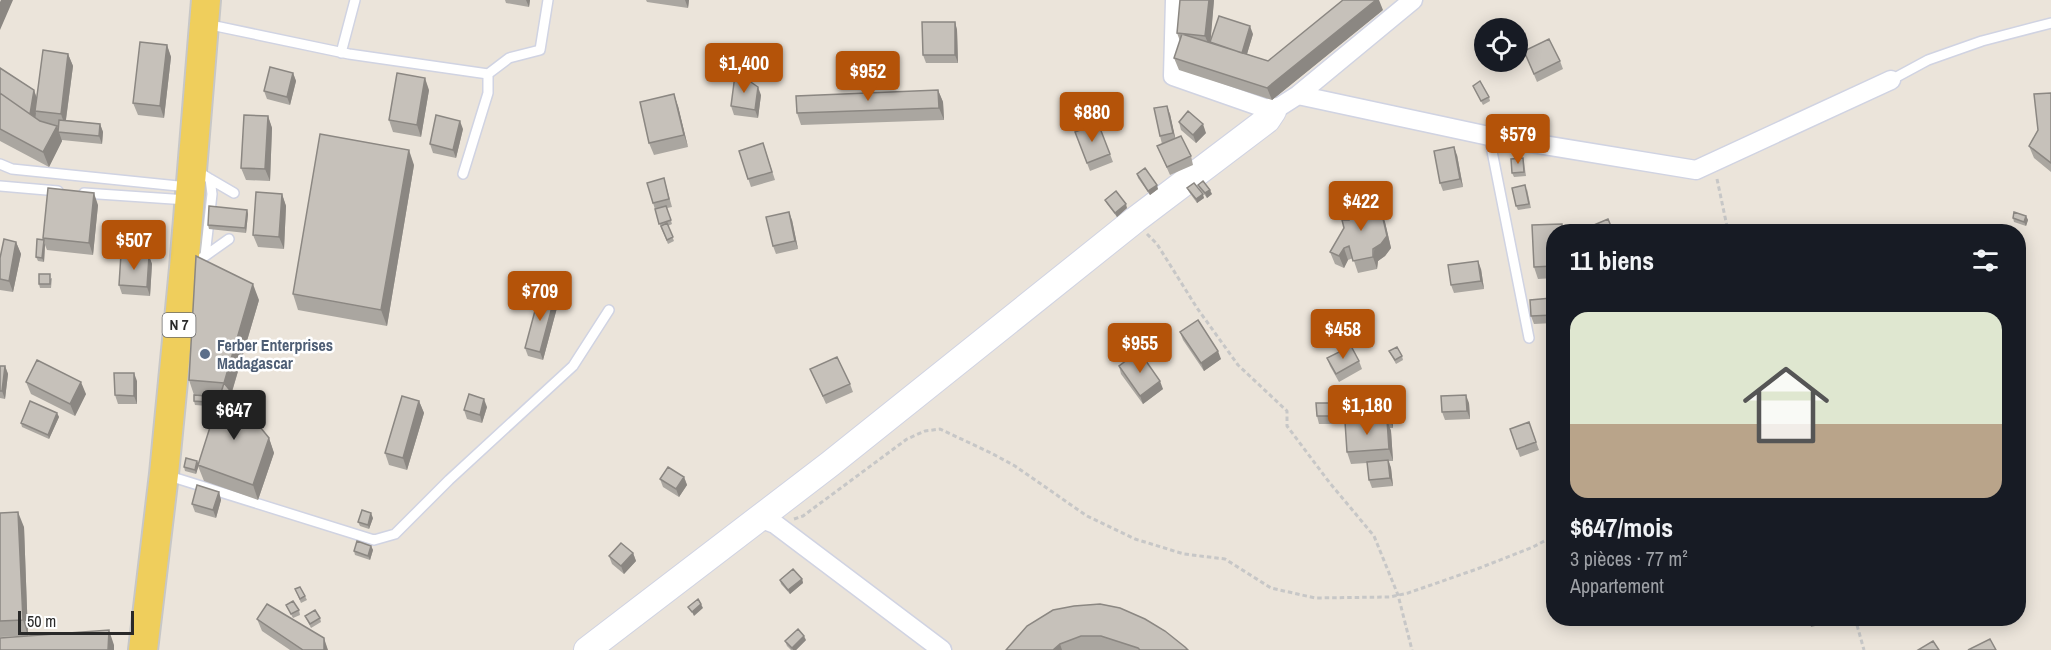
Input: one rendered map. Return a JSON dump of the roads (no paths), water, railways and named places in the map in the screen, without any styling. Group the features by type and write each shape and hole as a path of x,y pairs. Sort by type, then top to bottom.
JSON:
{"main road":[{"name":"N 7","path":"143,650 164,474 194,262 195,184 205,12"}],"street":[{"path":"1175,0 1173,76 1273,111"},
{"path":"587,650 767,521 848,449 1135,220 1267,120 1273,111 1298,95 1413,0"},
{"path":"1298,95 1489,136 1696,170 1892,80"},
{"path":"767,521 942,650"}],"lane":[{"path":"341,53 355,0"},
{"path":"205,12 341,53 488,74 509,58 540,50 548,0"},
{"path":"1892,80 1928,60 1971,45 2051,23"},
{"path":"463,174 488,93 488,74"},
{"path":"1489,136 1528,338"},
{"path":"0,164 12,169 195,184 234,193"},
{"path":"0,186 195,184"},
{"path":"194,262 230,239"},
{"path":"164,474 374,540 395,534 449,480 573,366 609,310"}],"place":[{"name":"Ferber Enterprises Madagascar","path":"205,354"}]}
